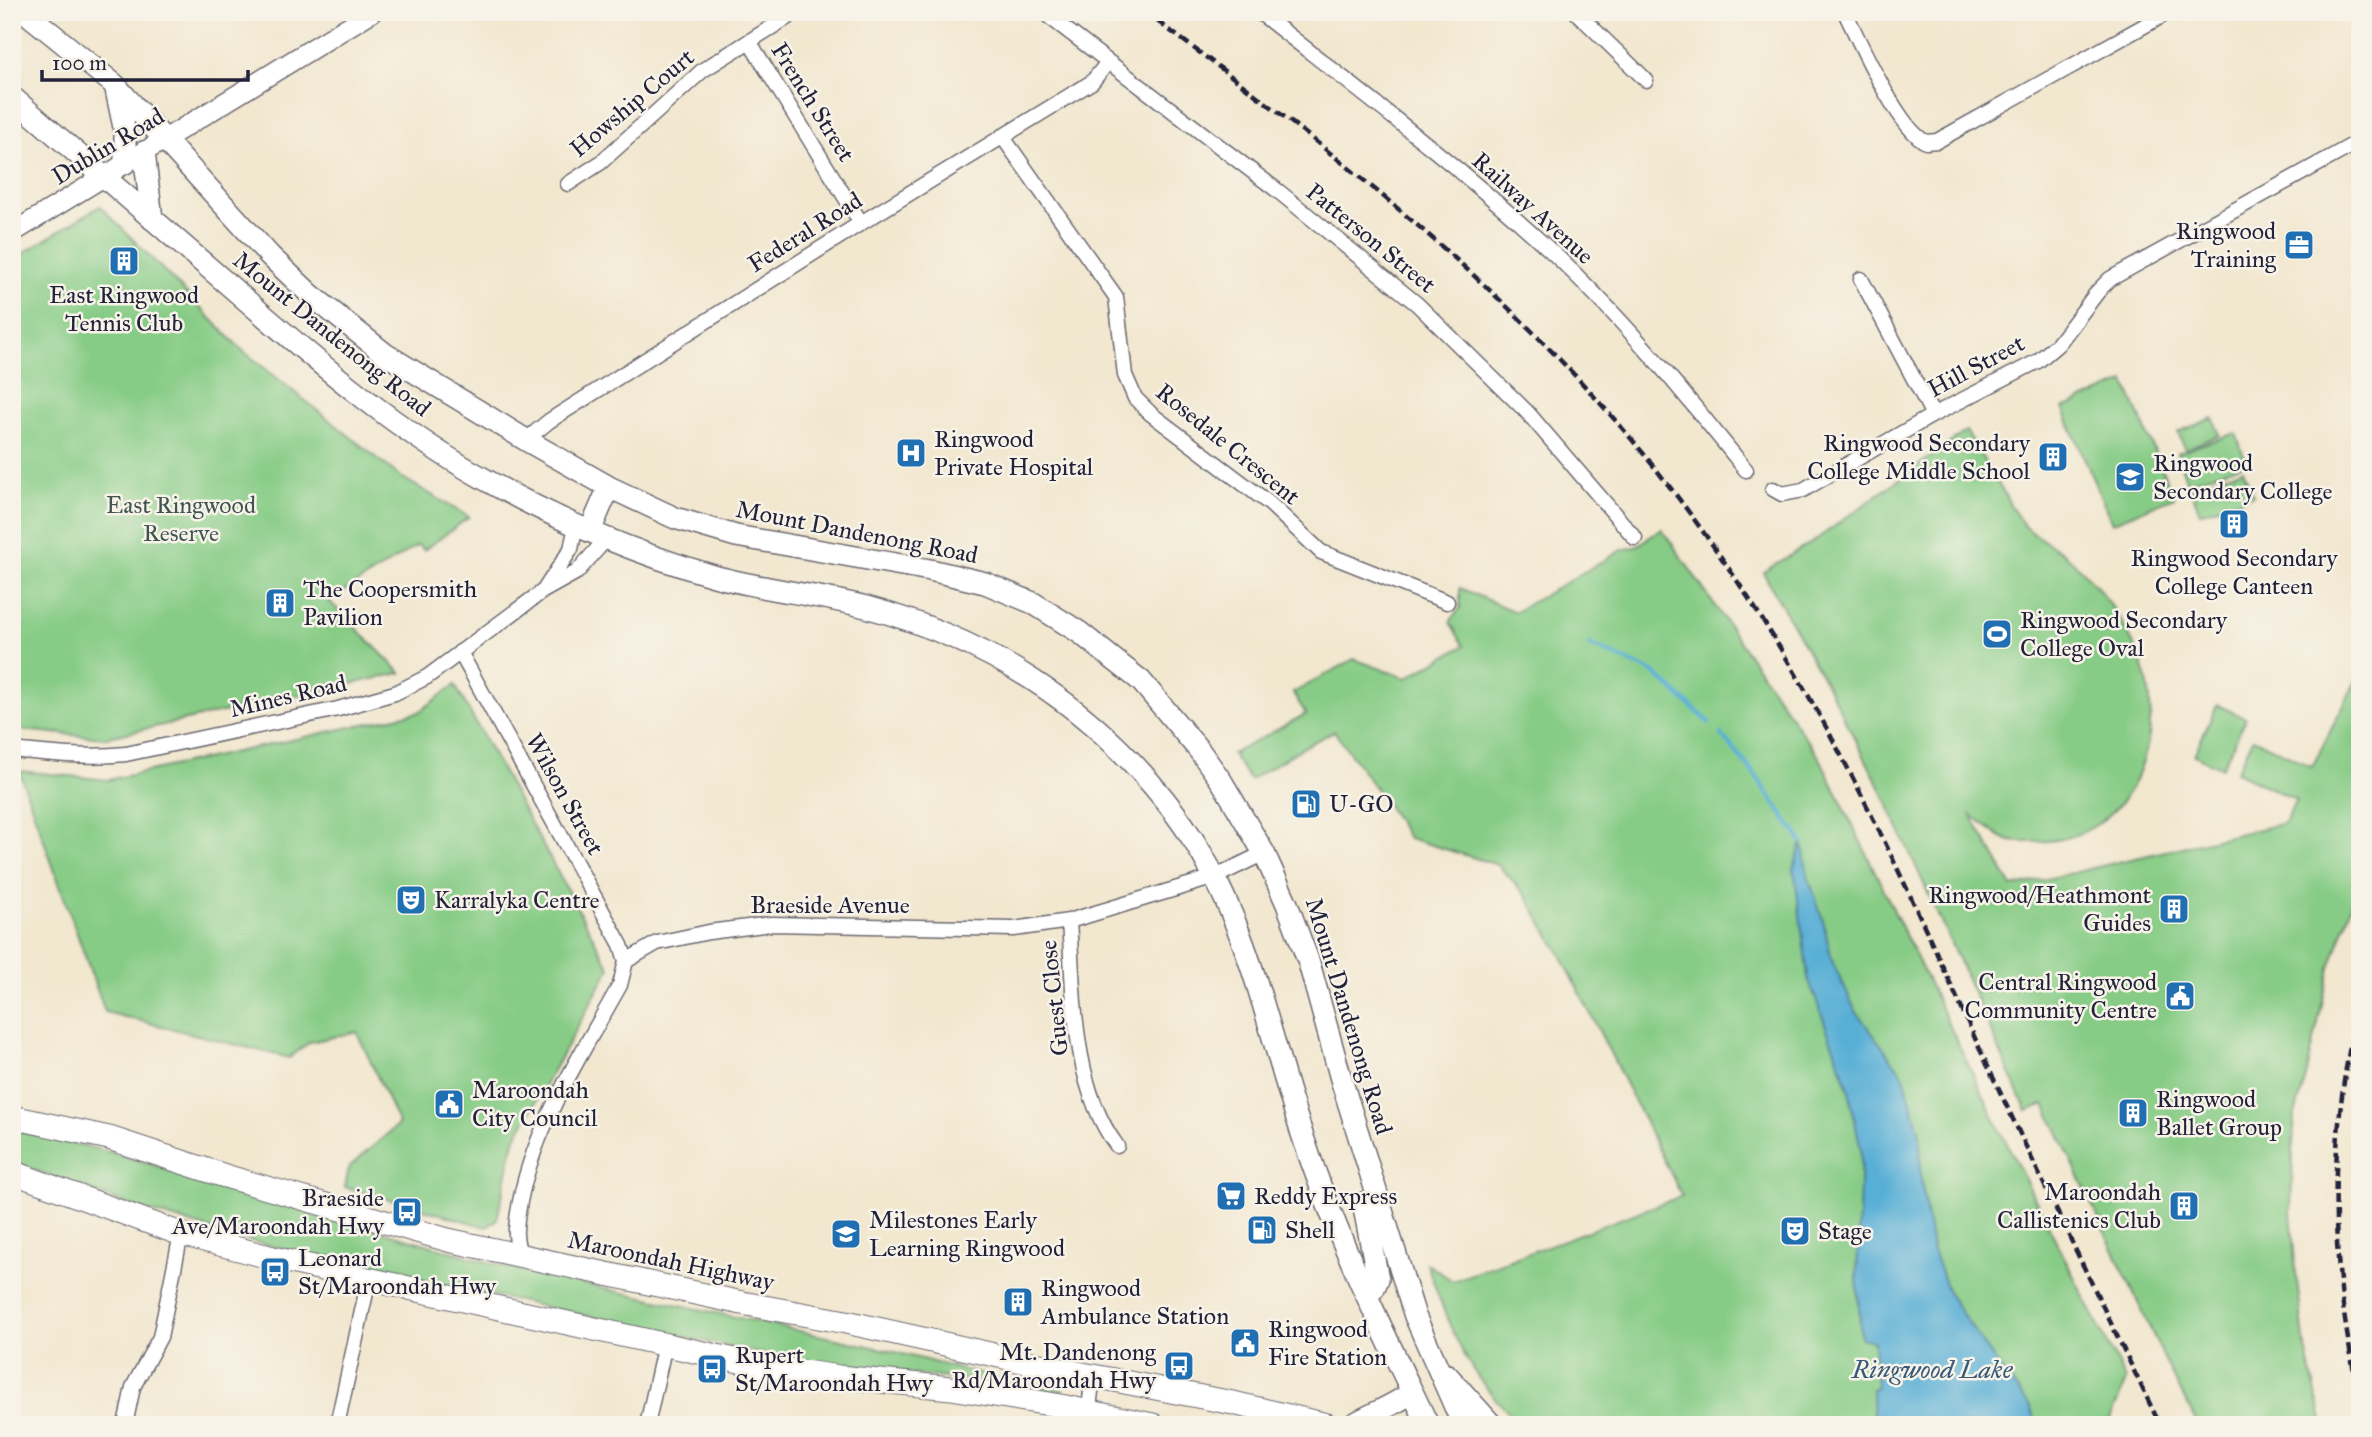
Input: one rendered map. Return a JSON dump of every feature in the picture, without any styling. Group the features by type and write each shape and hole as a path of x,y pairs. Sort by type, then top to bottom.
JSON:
{"highway":[{"name":"Maroondah Highway","path":"12,1118 109,1138 225,1176 448,1240 1327,1425"},
{"path":"12,1172 181,1234 272,1258 762,1366 951,1388 1088,1418 1153,1425"}],"main road":[{"name":"Mount Dandenong Road","path":"25,12 115,85 166,138 270,256 311,295 385,354 526,440 609,488 675,518 736,536 963,577 1033,603 1079,632 1141,681 1199,750 1226,790 1264,853 1300,935 1405,1287 1433,1360 1463,1425"},
{"name":"Dublin Road","path":"12,233 372,12"},
{"path":"115,85 125,132 152,219"},
{"name":"Mount Dandenong Road","path":"12,97 322,365 386,416 484,479 591,532 713,575 774,590 863,606 939,630 1009,664 1049,689 1114,742 1188,830 1236,921 1256,976 1303,1139 1367,1296 1427,1425"},
{"path":"591,532 609,488"},
{"path":"1325,1197 1347,1208 1356,1208 1363,1203 1374,1184"},
{"path":"1363,1203 1378,1279 1367,1296"},
{"path":"1433,1360 1492,1425"},
{"path":"1352,1425 1374,1411 1394,1404 1412,1391"}],"street":[{"name":"Howship Court","path":"568,184 600,163 690,80 796,12"},
{"name":"Patterson Street","path":"1043,12 1278,191 1417,304 1528,413 1635,538"},
{"name":"Railway Avenue","path":"1259,12 1467,177 1553,253 1667,372 1746,470"},
{"path":"1576,12 1646,80"},
{"path":"1845,12 1883,86 1911,129 1921,140 1937,141 2169,12"},
{"name":"French Street","path":"749,41 861,223"},
{"name":"Federal Road","path":"526,440 548,421 861,223 1092,82 1108,62"},
{"name":"Rosedale Crescent","path":"1002,136 1116,297 1125,375 1135,398 1151,414 1270,504 1321,552 1447,601"},
{"name":"Hill Street","path":"1773,489 1782,494 1803,490 1933,415 2038,361 2058,344 2099,290 2127,268 2360,141"},
{"path":"1861,279 1933,415"},
{"name":"Mines Road","path":"12,750 60,755 126,754 324,712 395,693 427,677 543,590 577,572 591,532"},
{"name":"Mines Road","path":"543,590 571,550 591,532"},
{"name":"Wilson Street","path":"460,652 621,945 626,961"},
{"name":"Braeside Avenue","path":"626,961 657,943 709,932 771,924 1014,929 1069,922 1215,877 1264,853"},
{"name":"Guest Close","path":"1069,922 1077,1039 1098,1116 1117,1146"},
{"path":"520,1255 516,1229 535,1148 546,1121 620,985 626,961"},
{"path":"125,1425 133,1387 160,1337 181,1234"},
{"path":"337,1425 369,1279"},
{"path":"647,1425 665,1344"},
{"path":"1088,1418 1093,1375"}],"green space":[{"name":"East Ringwood Reserve","path":"100,206 242,350 398,475 469,517 424,550 418,545 329,601 401,673 104,738 12,729 12,260"},
{"path":"2125,382 2174,497 2112,523 2063,408"},
{"path":"2213,418 2220,435 2185,449 2178,432"},
{"path":"1966,431 2021,522 2076,565 2119,617 2141,661 2149,690 2147,749 2137,776 2123,800 2103,820 2078,834 2048,841 2019,842 2000,836 1971,815 2012,887 2285,823 2296,800 2236,772 2253,738 2312,767 2360,673 2360,881 2330,968 2306,1077 2294,1118 2291,1211 2295,1264 2304,1340 2323,1425 2198,1425 2045,1104 2027,1111 1879,785 1763,572 1814,541"},
{"path":"2236,433 2246,463 2187,483 2177,453"},
{"path":"2243,469 2253,495 2200,513 2190,487"},
{"path":"1662,529 1821,760 1998,1126 2126,1380 2108,1425 1520,1425 1480,1380 1456,1338 1427,1264 1453,1281 1682,1196 1560,953 1525,894 1498,865 1408,838 1334,731 1250,780 1232,754 1306,714 1293,693 1354,659 1406,678 1464,646 1450,622 1460,608 1460,588 1515,612 1622,550 1635,547"},
{"path":"455,685 610,968 514,1141 497,1220 486,1227 345,1187 349,1167 399,1124 357,1032 310,1042 289,1058 105,1012 19,771 108,780 419,712"},
{"path":"2217,705 2246,718 2222,768 2194,755"},
{"path":"12,1129 106,1151 505,1267 887,1350 999,1379 1063,1389 1062,1394 796,1361 258,1243 140,1209 12,1162"}],"water":[{"name":"Ringwood Lake","path":"1802,842 1808,876 1823,920 1832,961 1855,1010 1904,1076 1920,1135 1921,1180 1932,1248 1949,1295 2030,1406 2037,1425 1873,1425 1872,1389 1877,1387 1874,1341 1861,1338 1857,1277 1861,1151 1848,1086 1808,978 1794,868"}],"waterway":[{"path":"1590,645 1653,672 1709,722"},
{"path":"1721,734 1752,771 1802,842"}],"railway":[{"path":"1145,12 1344,164 1470,272 1588,390 1643,453 1693,518 1741,586 1785,656 1847,767 2160,1425"},
{"path":"2360,1003 2341,1101 2336,1200 2342,1299 2360,1398"}],"place":[{"name":"Ringwood Training","path":"2299,245"},
{"name":"East Ringwood Tennis Club","path":"124,261"},
{"name":"Ringwood Private Hospital","path":"911,453"},
{"name":"Ringwood Secondary College Middle School","path":"2053,457"},
{"name":"Ringwood Secondary College","path":"2130,477"},
{"name":"Ringwood Secondary College Canteen","path":"2234,524"},
{"name":"The Coopersmith Pavilion","path":"280,603"},
{"name":"Ringwood Secondary College Oval","path":"1997,634"},
{"name":"U-GO","path":"1306,804"},
{"name":"Karralyka Centre","path":"411,900"},
{"name":"Ringwood/Heathmont Guides","path":"2174,909"},
{"name":"Central Ringwood Community Centre","path":"2180,996"},
{"name":"Maroondah City Council","path":"449,1104"},
{"name":"Ringwood Ballet Group","path":"2133,1113"},
{"name":"Reddy Express","path":"1231,1196"},
{"name":"Maroondah Callistenics Club","path":"2184,1206"},
{"name":"Braeside Ave/Maroondah Hwy","path":"407,1212"},
{"name":"Shell","path":"1262,1230"},
{"name":"Stage","path":"1795,1231"},
{"name":"Milestones Early Learning Ringwood","path":"846,1234"},
{"name":"Leonard St/Maroondah Hwy","path":"275,1272"},
{"name":"Ringwood Ambulance Station","path":"1018,1302"},
{"name":"Ringwood Fire Station","path":"1245,1343"},
{"name":"Mt. Dandenong Rd/Maroondah Hwy","path":"1179,1366"},
{"name":"Rupert St/Maroondah Hwy","path":"712,1369"}]}
